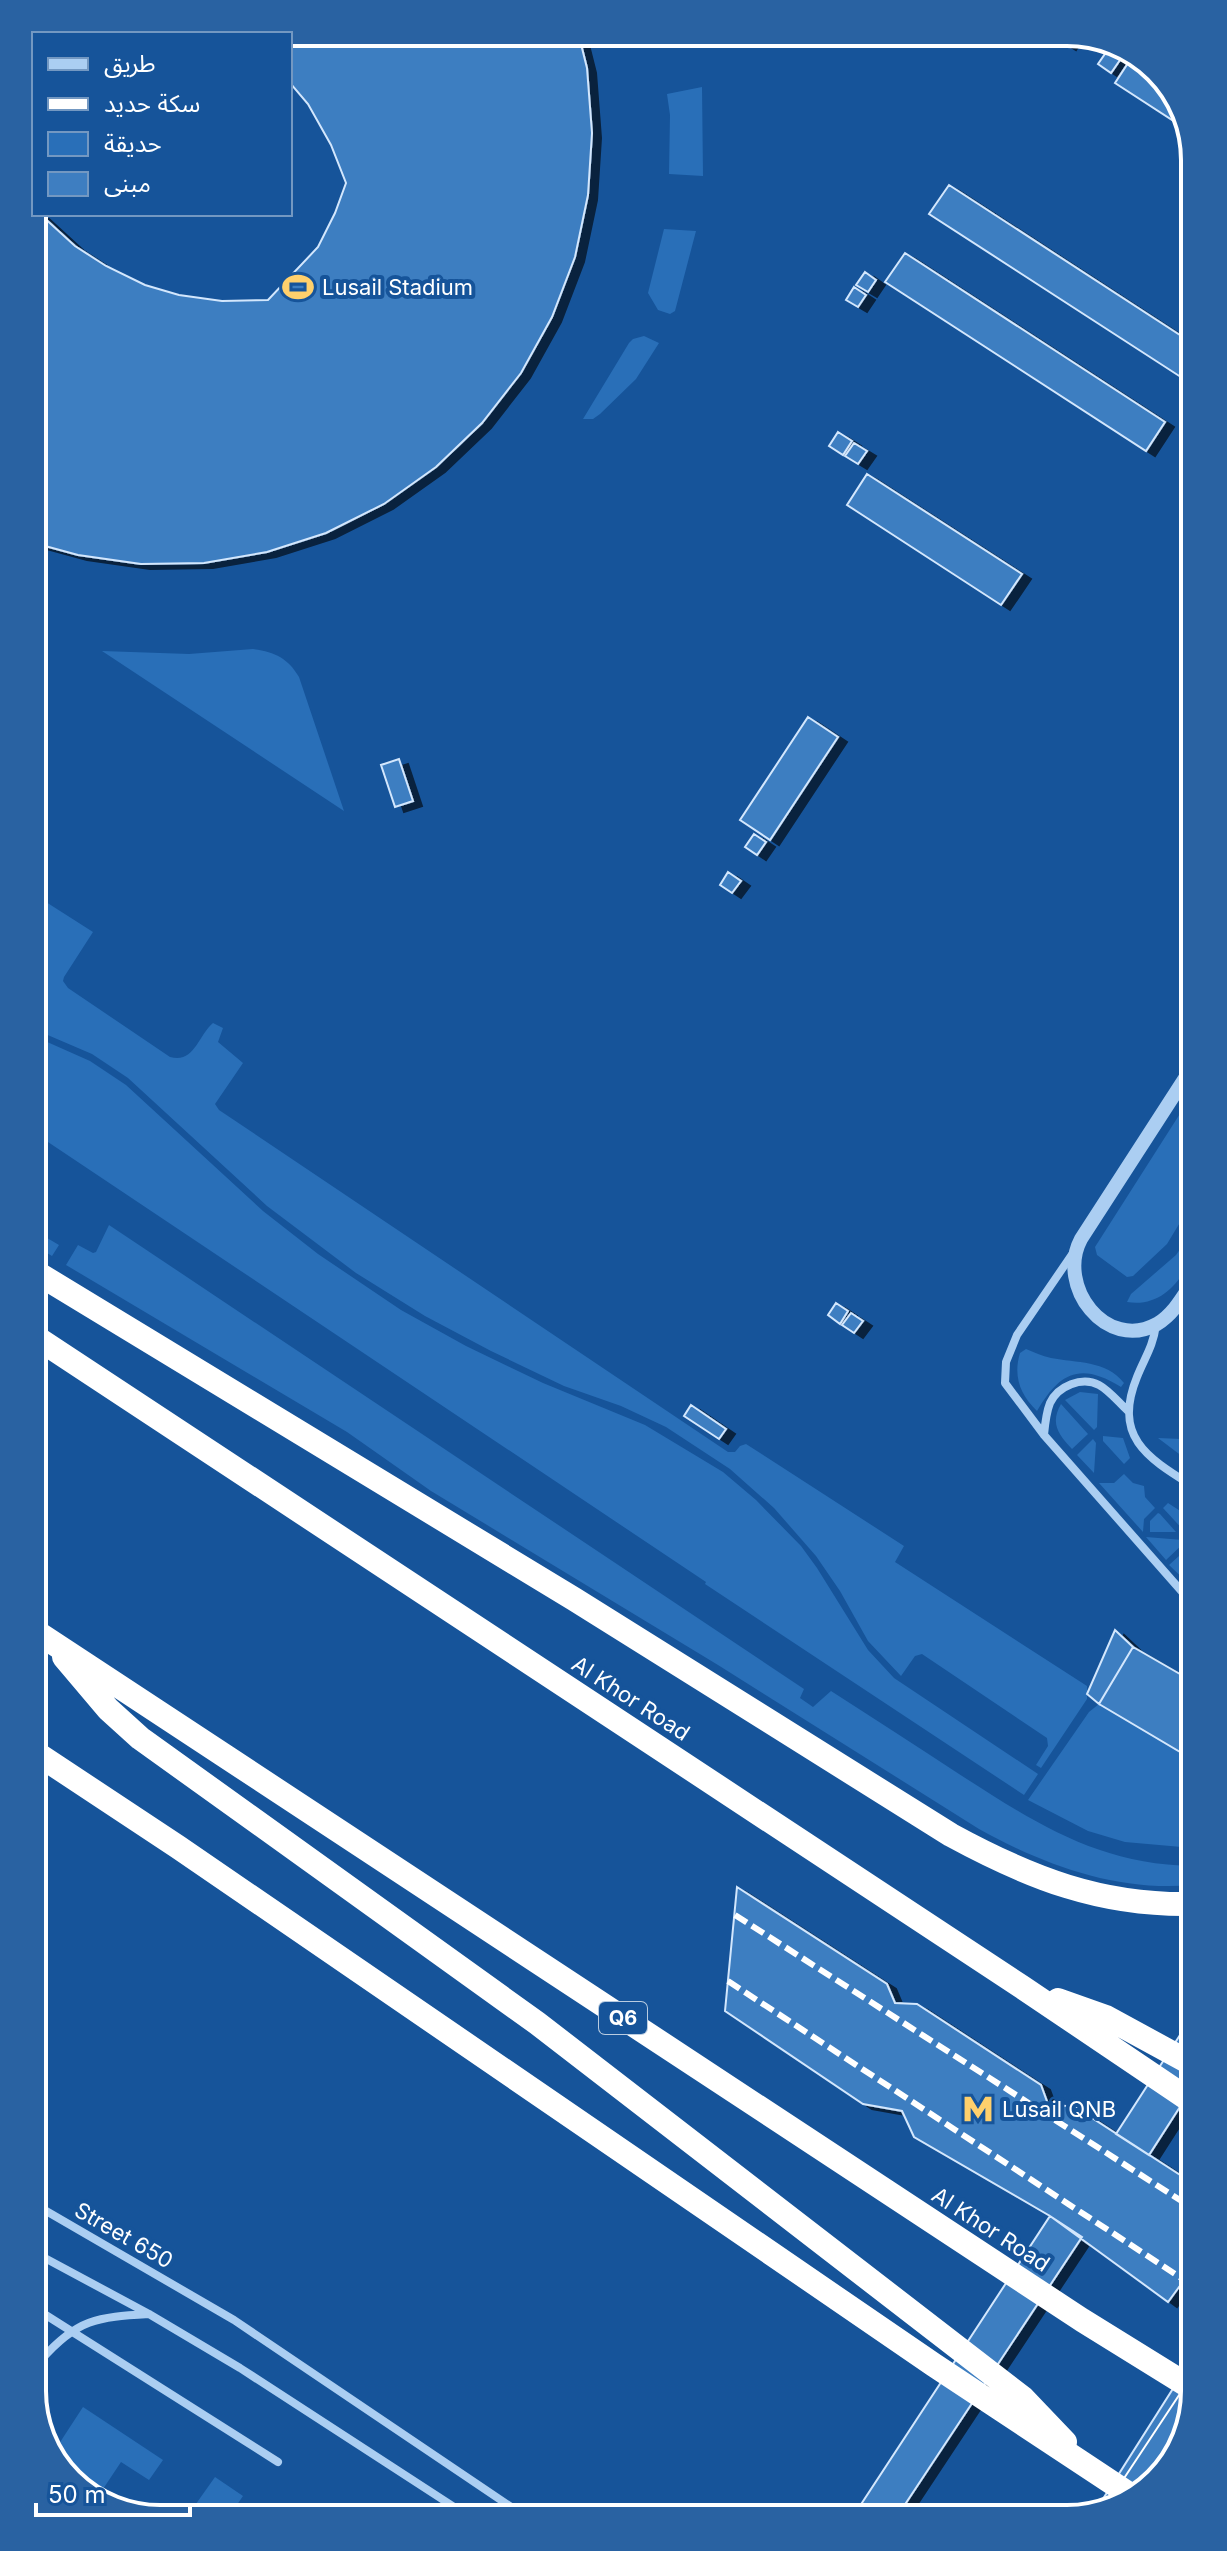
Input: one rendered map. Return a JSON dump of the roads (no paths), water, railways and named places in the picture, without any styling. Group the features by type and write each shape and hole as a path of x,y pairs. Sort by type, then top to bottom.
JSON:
{"highway":[{"path":"46,1278 574,1599 951,1835 1002,1863 1054,1884 1108,1898 1181,1904"},
{"name":"Al Khor Road","path":"46,1344 1181,2094"},
{"path":"46,1637 98,1698 140,1738 537,2023 1023,2398 1077,2459"},
{"name":"Al Khor Road","path":"46,1637 1082,2320 1181,2381"},
{"path":"46,1760 921,2356 1123,2490"},
{"path":"1022,1987 1106,2017 1181,2058"}],"street":[{"path":"1181,1085 1074,1253 1017,1335 1004,1372 1011,1395 1181,1591"},
{"path":"1074,1253 1073,1275 1077,1289 1086,1304 1102,1320 1127,1330 1140,1330 1156,1325 1168,1316 1181,1298"},
{"path":"1156,1325 1154,1344 1136,1379 1128,1411 1132,1433 1140,1448 1150,1459 1181,1479"},
{"path":"1044,1435 1050,1402 1056,1394 1073,1384 1083,1382 1102,1387 1128,1411"},
{"name":"Street 650","path":"46,2212 234,2320 508,2505"},
{"path":"46,2259 240,2368 451,2505"},
{"path":"46,2354 63,2335 72,2330 116,2316 149,2314"},
{"path":"46,2315 278,2462"}],"tram line":[{"path":"1113,2495 1181,2392"}],"railway":[{"path":"735,1915 1181,2201"},
{"path":"728,1981 1181,2278"}],"place":[{"name":"Lusail Stadium","path":"298,287"},
{"name":"Lusail QNB","path":"978,2109"}]}
